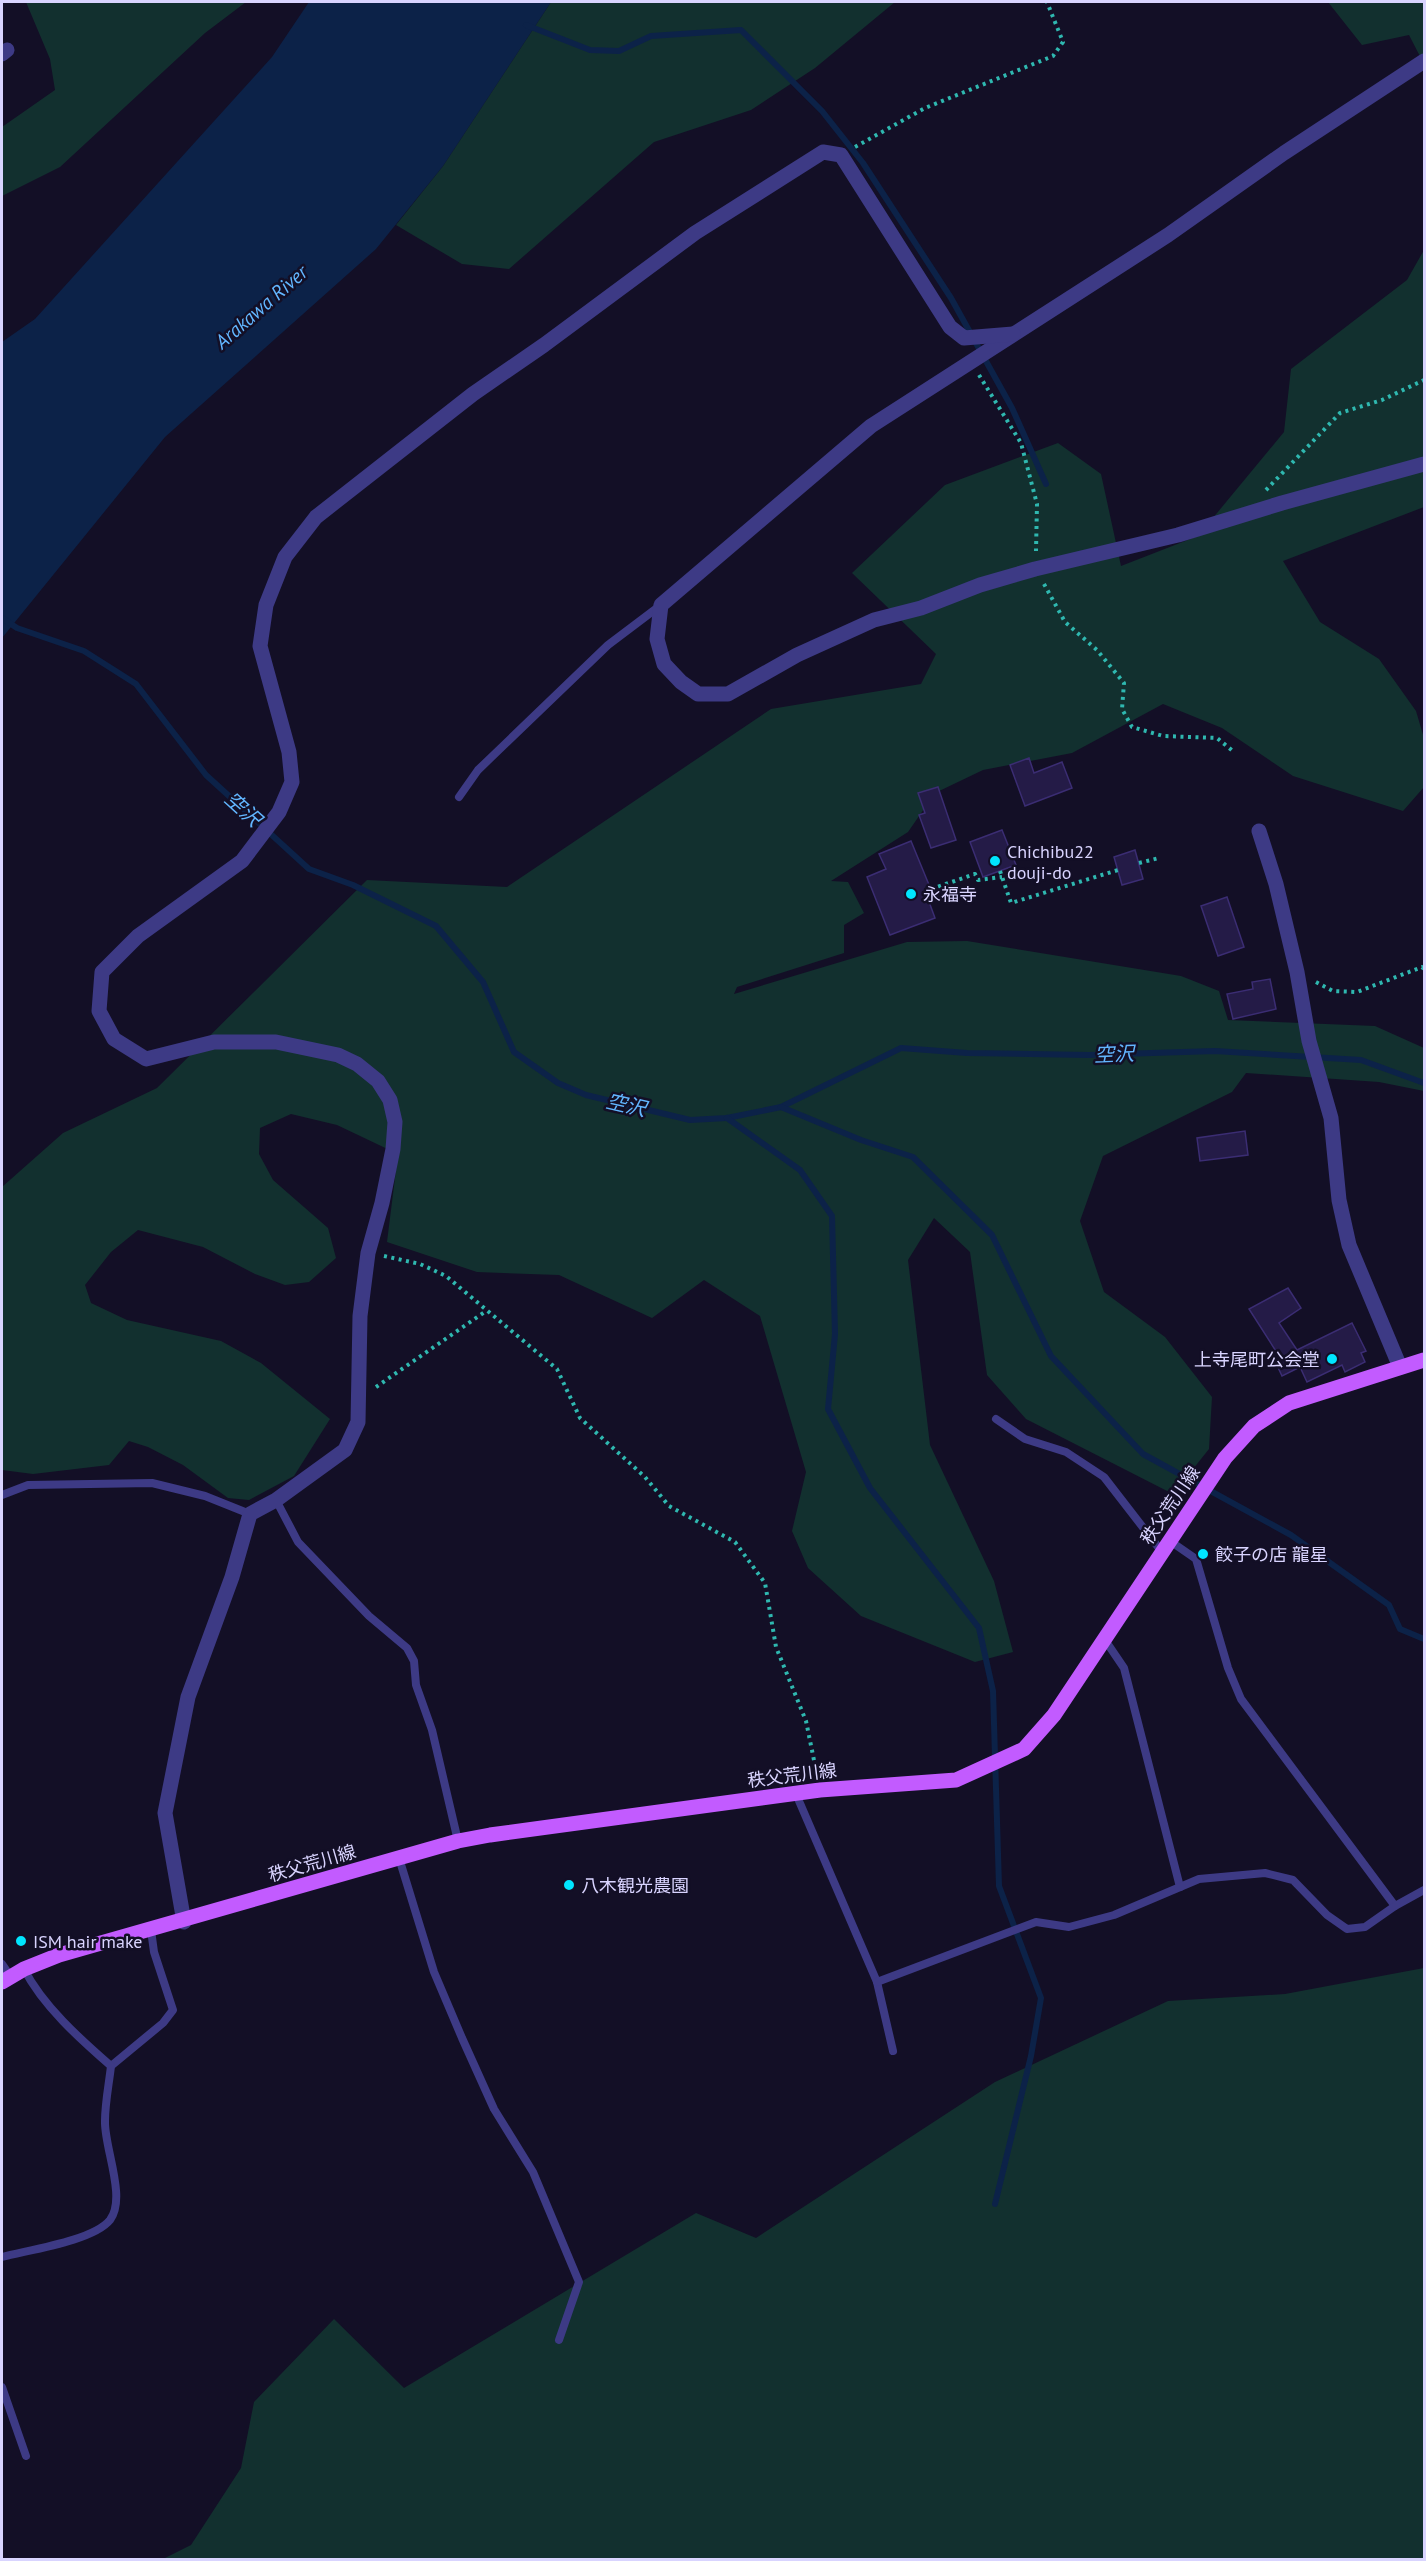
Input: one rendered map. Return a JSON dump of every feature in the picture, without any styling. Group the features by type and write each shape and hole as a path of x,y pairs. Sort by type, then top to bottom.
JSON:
{"main road":[{"name":"秩父荒川線","path":"12,1976 59,1955 184,1922 458,1841 578,1821 820,1790 956,1780 1024,1749 1054,1715 1103,1638 1225,1458 1254,1426 1289,1403 1425,1359"}],"street":[{"path":"1425,62 1284,153 1168,235 871,426 661,605 657,639 664,664 681,682 698,694 728,694 797,656 874,620 921,608 980,585 1035,568 1178,535 1282,503 1425,464"},
{"path":"184,1922 165,1813 188,1697 232,1577 250,1514 276,1500 345,1450 358,1422 360,1316 368,1253 382,1203 394,1131 390,1100 378,1081 338,1054 276,1042 214,1042 146,1059 114,1039 99,1011 102,972 138,936 242,861 279,813 292,782 289,752 260,646 266,605 285,557 316,517 472,394 544,345 695,233 823,152 841,155 950,327 964,338 1013,334"},
{"path":"1259,831 1276,884 1297,972 1309,1041 1331,1118 1339,1200 1349,1245 1400,1367"}],"lane":[{"path":"459,797 478,771 608,645 661,605"},
{"path":"996,1419 1025,1439 1066,1452 1104,1477 1166,1547 1196,1559 1228,1668 1241,1700 1395,1906"},
{"path":"2,1495 28,1485 152,1483 205,1496 250,1514"},
{"path":"276,1500 298,1542 369,1616 407,1648 414,1662 416,1685 432,1730 458,1841"},
{"path":"1103,1638 1124,1668 1180,1887"},
{"path":"796,1794 877,1982 893,2051"},
{"path":"399,1858 434,1972 457,2028 494,2109 533,2172 579,2282 559,2340"},
{"path":"877,1982 1036,1922 1069,1927 1114,1915 1199,1880 1265,1873 1293,1880 1327,1915 1347,1929 1365,1927 1395,1906 1425,1890"},
{"path":"2,2257 89,2234 109,2221 115,2211 116,2192 105,2122 111,2066 164,2023 173,2010 154,1952 151,1930"},
{"path":"2,1964 12,1976 39,1992 85,2042 111,2066"},
{"path":"2,2387 26,2456"}],"path":[{"path":"841,155 925,108 1053,56 1063,42 1047,2"},
{"path":"971,361 1020,443 1037,504 1035,568 1065,622 1097,650 1124,683 1122,709 1132,727 1163,736 1217,738 1234,752"},
{"path":"1264,492 1340,413 1382,399 1425,380"},
{"path":"1138,863 1159,858"},
{"path":"1000,871 1011,903 1118,870"},
{"path":"931,889 975,874 978,880 1002,877"},
{"path":"1297,972 1333,991 1357,992 1422,967 1425,969"},
{"path":"368,1253 420,1264 446,1276 557,1369 580,1418 645,1478 669,1506 735,1542 765,1583 776,1647 806,1721 820,1790"},
{"path":"358,1399 486,1311"}],"green space":[{"path":"26,2 246,2 205,33 60,167 2,196 2,127 55,90 50,59"},
{"path":"551,2 895,2 815,68 751,110 654,142 509,269 462,264 396,225 443,166"},
{"path":"1328,2 1424,2 1424,64 1409,35 1362,45"},
{"path":"1424,250 1424,507 1283,561 1320,622 1379,659 1416,711 1424,738 1424,787 1403,811 1293,776 1222,728 1163,704 1072,753 983,770 935,793 908,832 831,881 848,882 864,913 844,925 844,953 737,987 734,994 907,942 967,941 1181,976 1219,991 1228,1020 1375,1026 1424,1048 1424,1091 1379,1082 1246,1073 1232,1092 1103,1156 1080,1221 1104,1292 1165,1337 1212,1397 1209,1449 1173,1494 1026,1419 987,1375 970,1252 934,1218 908,1260 930,1445 994,1581 1013,1652 975,1662 861,1616 808,1568 792,1531 806,1472 760,1316 704,1280 652,1318 559,1275 477,1272 387,1242 398,1154 337,1125 291,1114 260,1128 259,1154 273,1180 328,1228 336,1258 309,1282 285,1285 255,1274 203,1247 138,1230 111,1252 85,1285 91,1303 127,1320 221,1341 261,1363 330,1419 294,1476 249,1500 228,1498 183,1465 148,1447 129,1441 109,1465 33,1474 2,1470 2,1187 63,1133 157,1088 367,880 507,887 771,709 921,684 936,654 852,573 945,485 1058,443 1101,474 1121,566 1198,536 1284,432 1291,369 1407,280"},
{"path":"1424,1968 1424,2559 161,2560 191,2545 241,2468 254,2402 334,2319 404,2388 696,2213 756,2238 995,2082 1168,2001 1285,1994"}],"water":[{"name":"Arakawa River","path":"309,2 551,2 443,166 376,249 165,437 2,638 2,342 35,319 272,57"}],"building":[{"path":"1029,758 1034,773 1062,762 1072,788 1025,806 1010,765"},
{"path":"938,787 956,840 931,848 919,815 925,813 918,793"},
{"path":"1002,830 1016,865 983,877 970,842"},
{"path":"911,841 934,897 928,899 935,918 890,935 867,877 886,869 879,854"},
{"path":"1135,850 1143,879 1122,885 1114,857"},
{"path":"1227,897 1244,947 1218,956 1201,906"},
{"path":"1270,979 1276,1009 1233,1019 1227,994 1253,989 1252,982"},
{"path":"1245,1131 1248,1155 1200,1161 1197,1138"},
{"path":"1288,1288 1301,1308 1279,1323 1297,1350 1352,1323 1366,1351 1361,1353 1365,1362 1345,1372 1342,1365 1307,1382 1300,1367 1282,1376 1275,1361 1281,1359 1249,1309"}],"waterway":[{"path":"526,25 590,50 619,51 651,36 741,30 822,111 863,163 951,298 1012,408 1046,484"},
{"name":"空沢","path":"2,618 17,628 84,651 136,684 206,775 309,869 353,885 436,926 483,982 514,1052 558,1083 586,1095 690,1120 727,1118 781,1107 901,1048 967,1053 1089,1055 1215,1051 1361,1060 1424,1083"},
{"path":"781,1107 861,1140 913,1157 992,1235 1051,1356 1143,1454 1291,1535 1389,1605 1400,1629 1424,1639"},
{"path":"727,1118 800,1170 832,1216 835,1334 828,1409 870,1488 979,1628 993,1691 999,1886 1041,1998 1031,2056 995,2204"}],"place":[{"name":"Chichibu22 douji-do","path":"995,861"},
{"name":"永福寺","path":"911,894"},
{"name":"上寺尾町公会堂","path":"1332,1359"},
{"name":"餃子の店 龍星","path":"1203,1554"},
{"name":"八木観光農園","path":"569,1885"},
{"name":"ISM hair make","path":"21,1941"}]}
